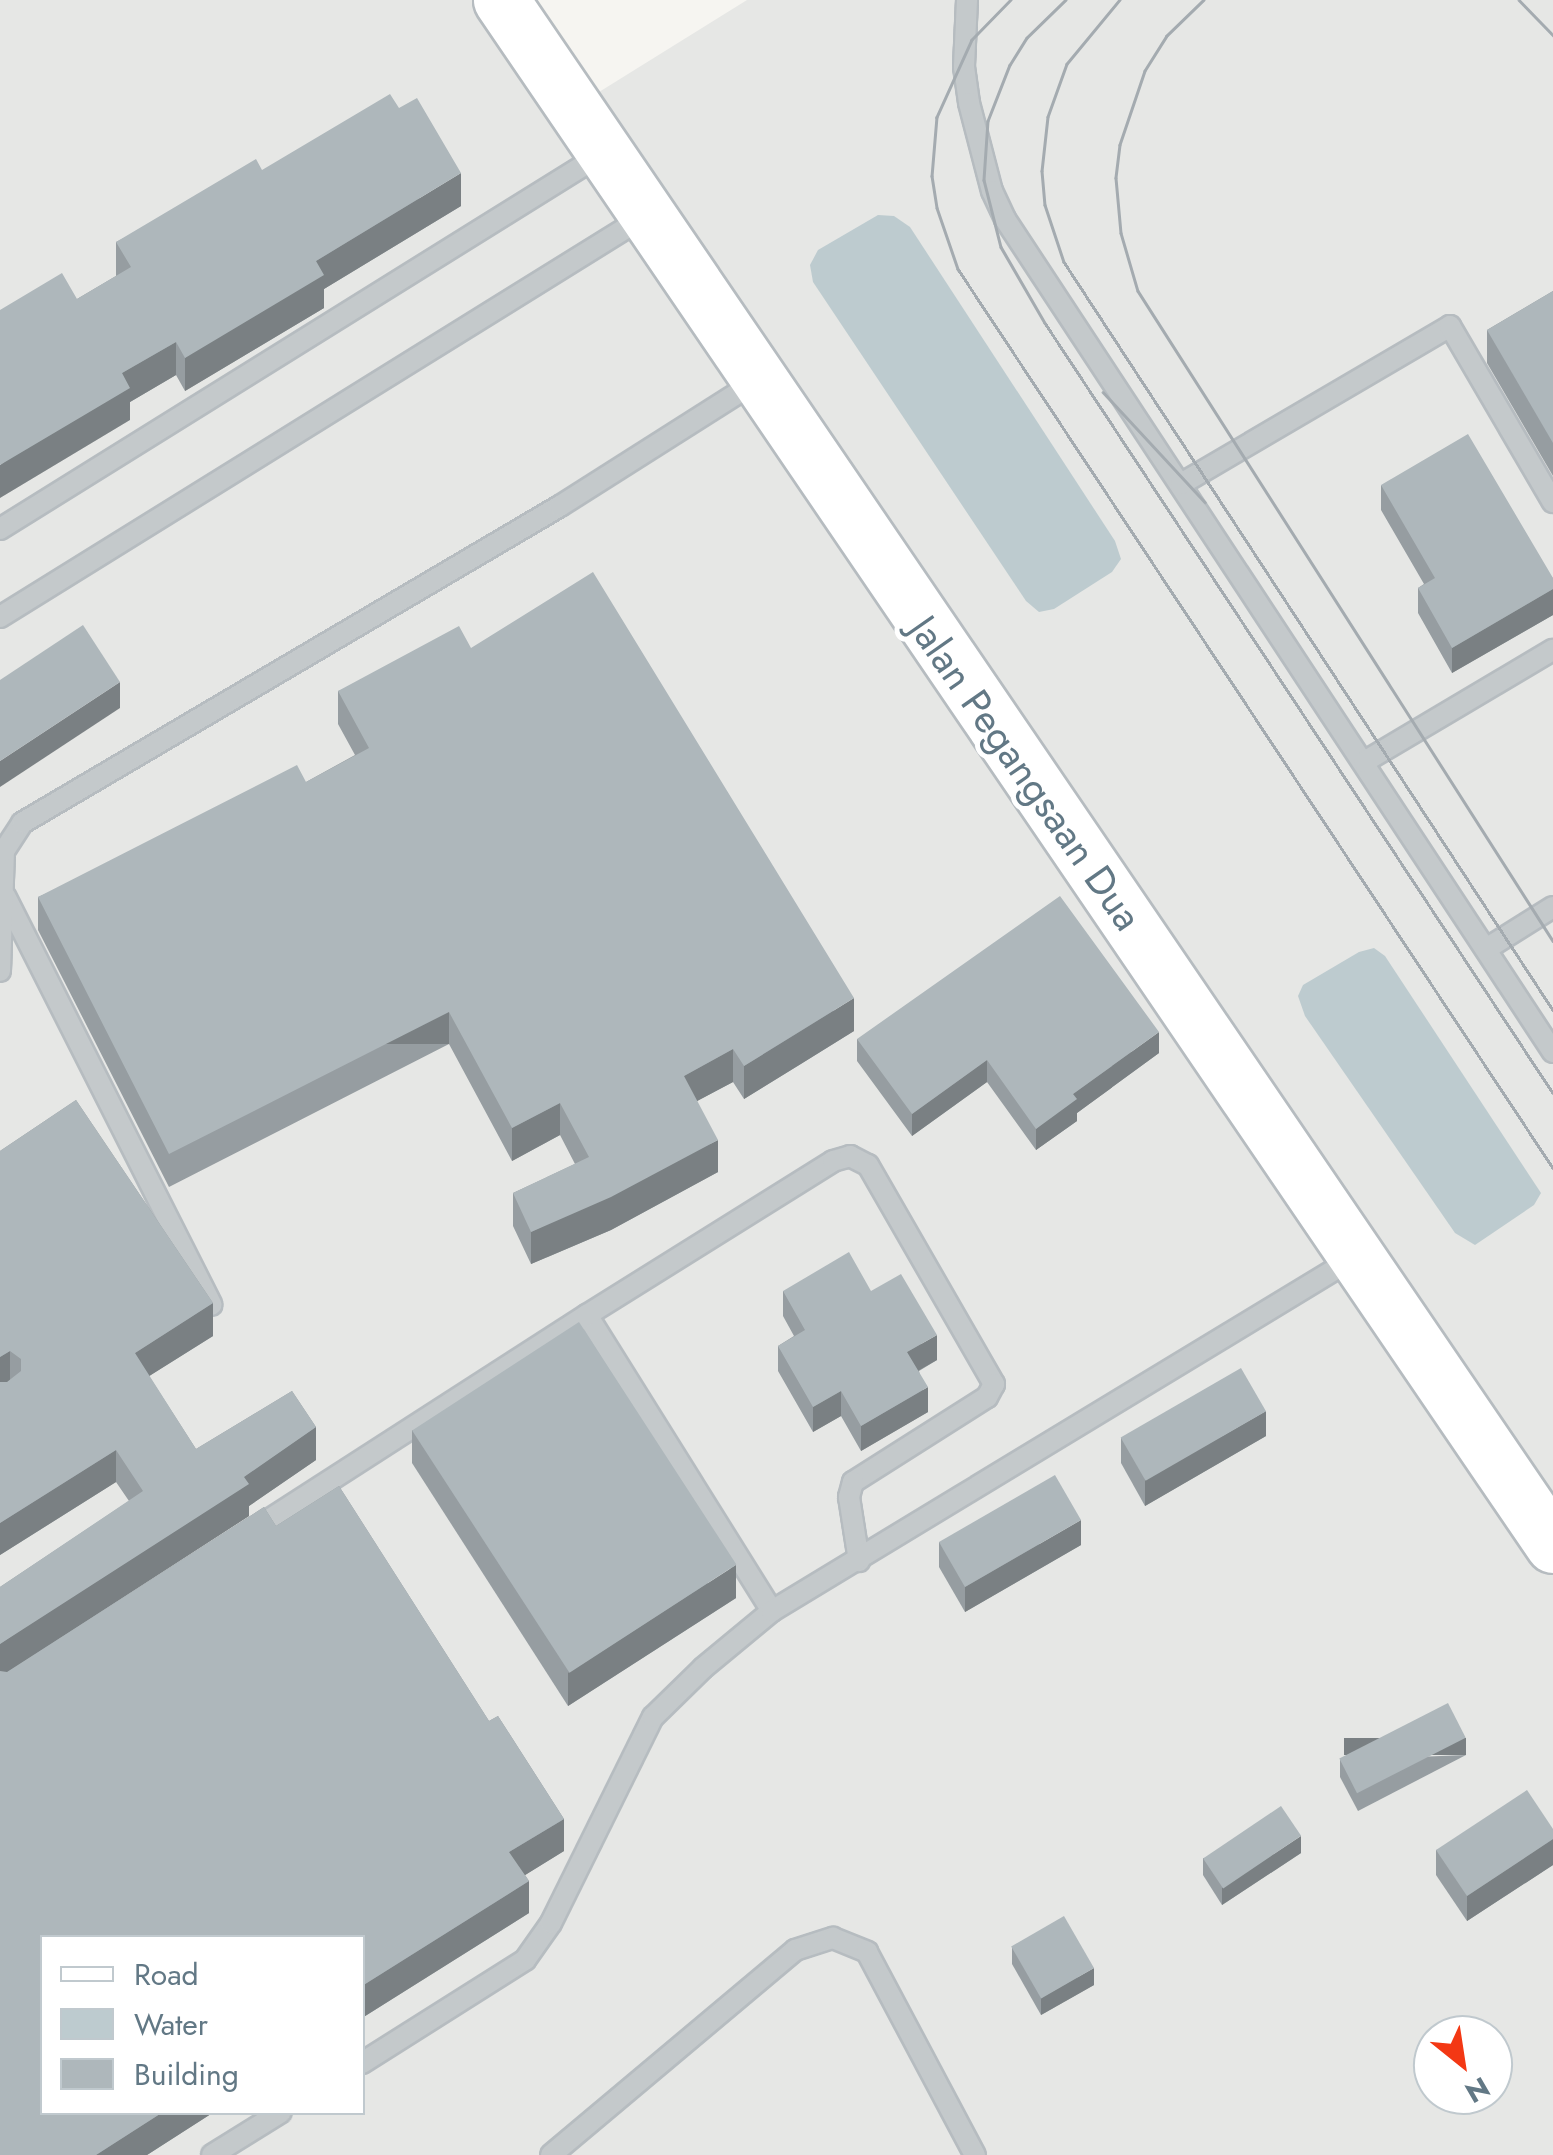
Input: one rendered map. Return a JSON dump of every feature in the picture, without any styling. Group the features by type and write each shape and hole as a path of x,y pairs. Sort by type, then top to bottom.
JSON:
{"main road":[{"name":"Jalan Pegangsaan Dua","path":"501,0 1553,1544"}],"lane":[{"path":"967,0 964,67 969,103 992,192 1005,219 1550,1042"},
{"path":"0,529 604,153"},
{"path":"0,617 646,216"},
{"path":"1181,484 1450,326 1553,502"},
{"path":"0,971 5,838 22,822 560,506 757,381"},
{"path":"1364,762 1553,650"},
{"path":"1,888 212,1305"},
{"path":"1486,949 1553,907"},
{"path":"235,1542 587,1315 833,1161 850,1156 868,1164 994,1384 987,1397 853,1482 849,1497 859,1561"},
{"path":"365,2061 526,1960 551,1923 653,1717 703,1668 772,1611 1358,1255"},
{"path":"587,1315 772,1611"},
{"path":"551,2155 795,1950 833,1938 866,1952 975,2155"},
{"path":"212,2155 276,2115"}],"shaded area":[{"path":"0,0 524,0 1553,1536 1553,2155 0,2155"},
{"path":"747,0 1553,0 1553,1532 591,97"}],"water":[{"path":"878,215 894,216 910,227 1115,541 1121,559 1112,572 1054,609 1039,612 1026,601 813,282 810,265 818,250"},
{"path":"1374,948 1385,956 1541,1193 1534,1205 1475,1245 1455,1233 1305,1016 1298,996 1303,985 1359,952"}],"building":[{"path":"390,94 399,108 417,98 461,173 316,261 324,275 185,358 176,342 122,373 130,388 0,465 0,310 62,273 77,299 131,267 116,242 256,159 262,170"},
{"path":"1553,291 1553,443 1487,330"},
{"path":"1468,434 1553,578 1553,589 1452,648 1418,588 1435,578 1381,485"},
{"path":"593,572 854,998 744,1066 733,1049 684,1076 718,1140 611,1197 531,1232 513,1193 589,1157 560,1103 512,1128 449,1012 169,1154 38,897 297,765 306,782 369,748 338,691 459,626 471,648"},
{"path":"83,625 120,682 0,761 0,680"},
{"path":"1060,896 1159,1032 1073,1094 1077,1099 1036,1129 987,1060 912,1114 857,1039"},
{"path":"76,1100 213,1303 135,1353 196,1449 292,1391 316,1427 244,1477 249,1484 0,1644 0,1587 143,1491 116,1450 0,1523 0,1382 7,1382 21,1371 21,1359 10,1351 0,1357 0,1151"},
{"path":"849,1252 871,1291 901,1274 937,1335 907,1352 928,1387 861,1426 841,1391 813,1407 778,1346 805,1330 783,1291"},
{"path":"579,1322 736,1564 570,1673 412,1430"},
{"path":"1241,1368 1266,1411 1146,1481 1121,1438"},
{"path":"1055,1475 1081,1520 965,1587 939,1542"},
{"path":"339,1486 489,1721 498,1716 564,1819 509,1852 529,1881 365,1984 365,1935 40,1935 40,2115 158,2115 96,2155 0,2155 0,1671 7,1672 264,1507 276,1526"},
{"path":"1448,1703 1466,1738 1357,1793 1339,1758"},
{"path":"1527,1790 1553,1829 1553,1839 1467,1896 1436,1850"},
{"path":"1281,1806 1301,1836 1223,1888 1203,1859"},
{"path":"1064,1916 1094,1968 1041,1998 1011,1946"}],"tram line":[{"path":"1011,0 972,40 937,117 932,176 937,208 958,269 1553,1168"},
{"path":"1066,0 1027,38 1010,65 988,121 984,180 1001,247 1045,323 1553,1093"},
{"path":"1120,0 1067,64 1048,117 1042,171 1045,205 1064,262 1553,1010"},
{"path":"1204,0 1167,36 1145,71 1120,145 1116,178 1121,233 1138,291 1553,941"},
{"path":"1519,0 1553,35"},
{"path":"1103,392 1205,502"}]}
